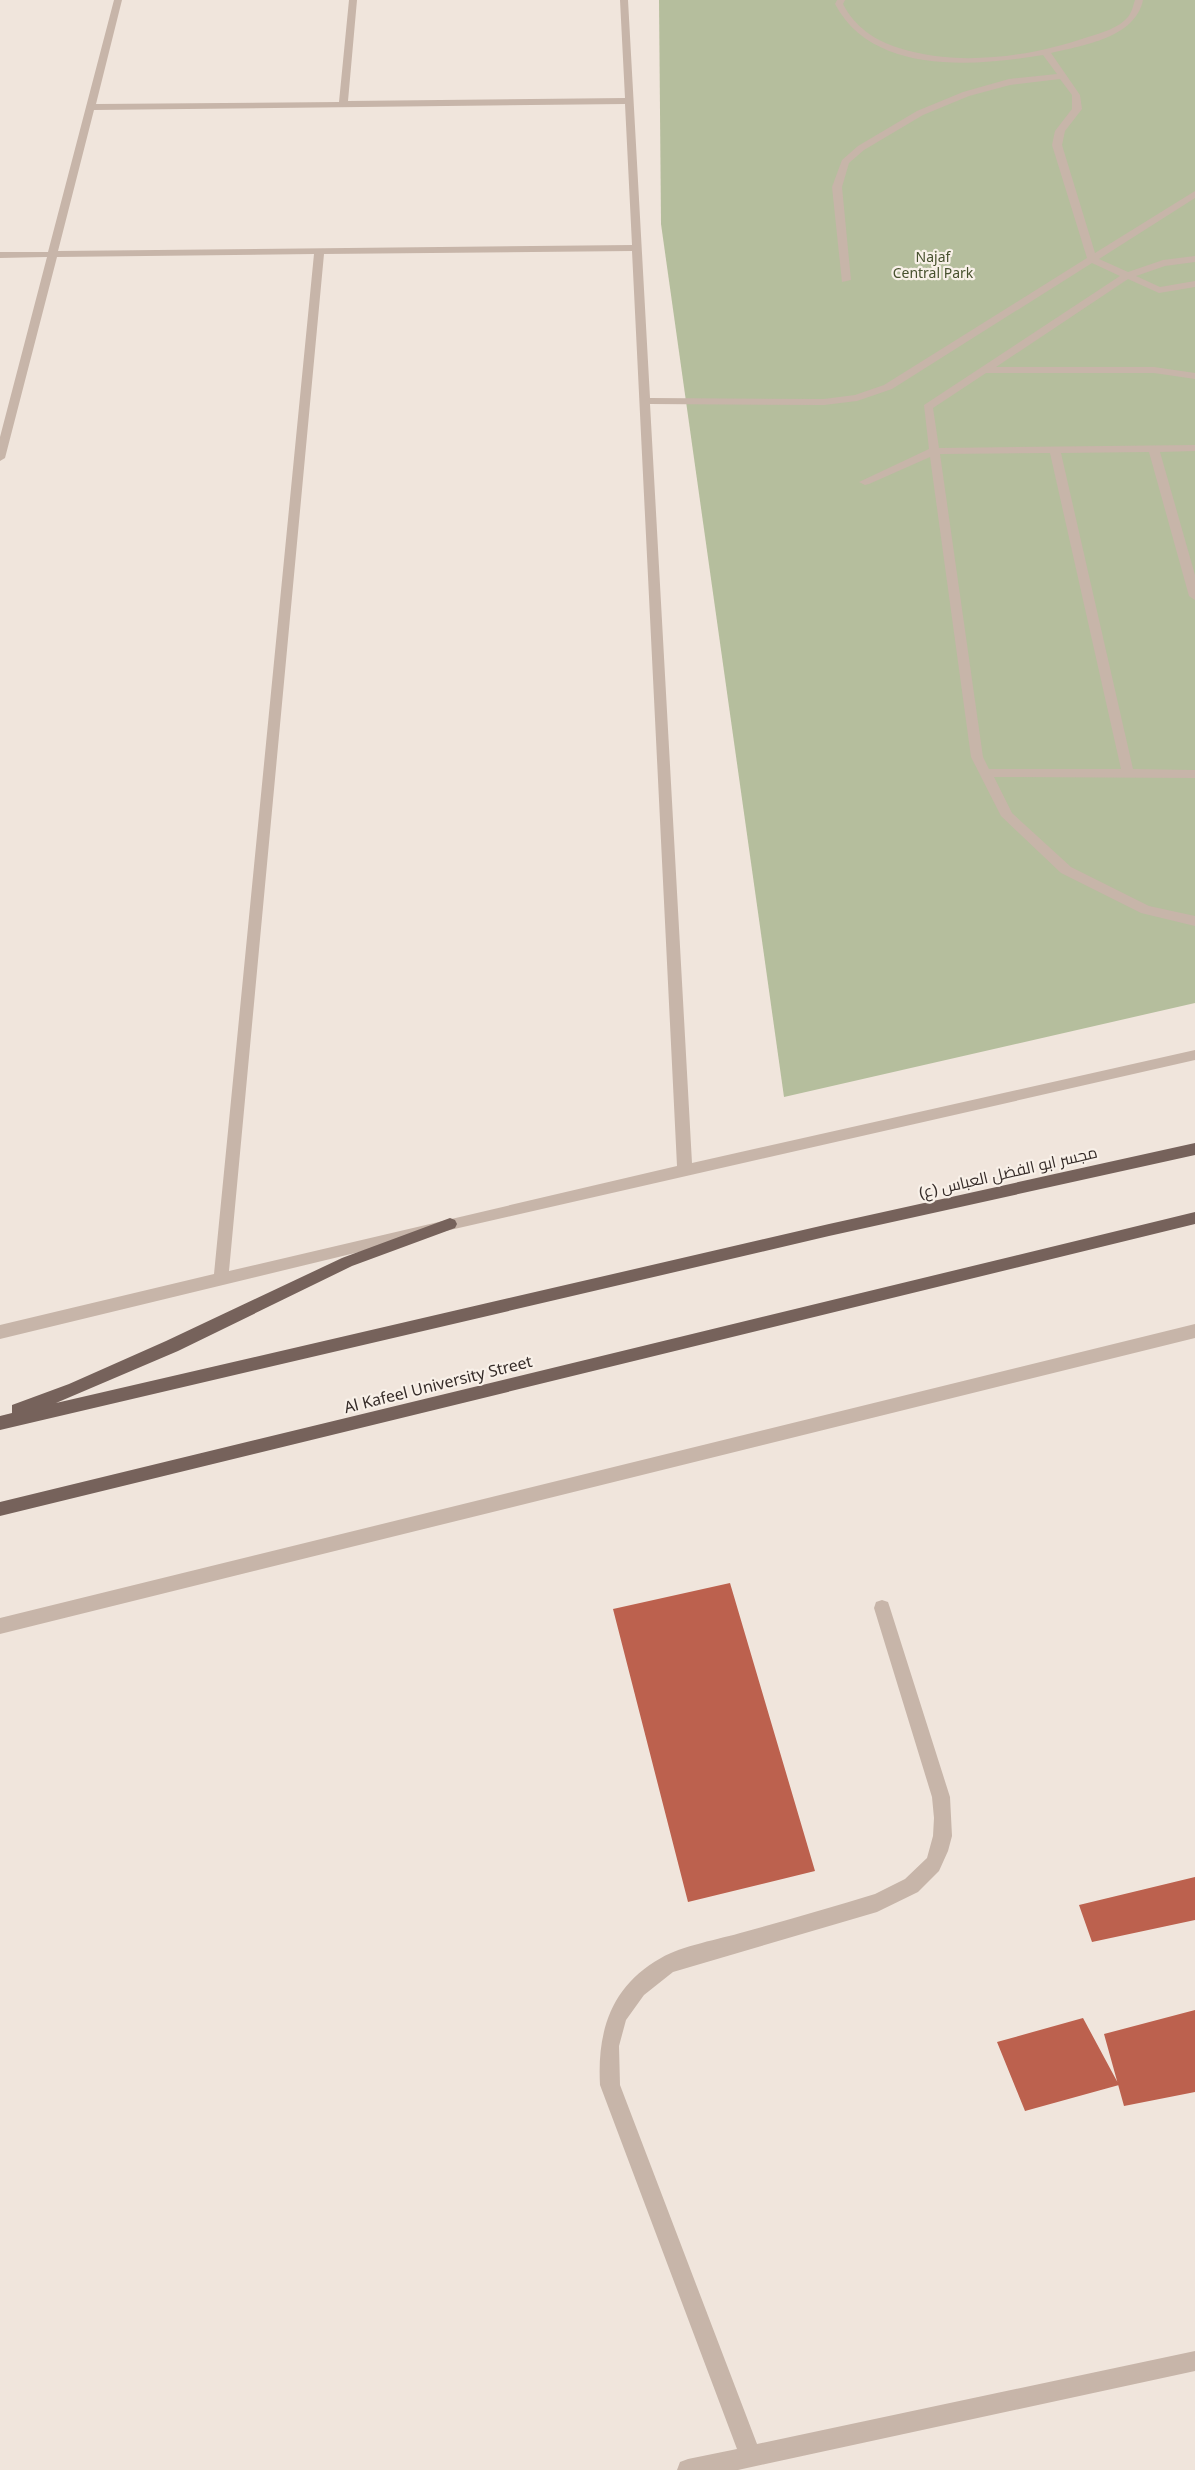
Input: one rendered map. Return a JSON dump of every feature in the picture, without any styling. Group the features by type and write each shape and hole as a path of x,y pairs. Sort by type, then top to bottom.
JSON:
{"main road":[{"name":"مجسر ابو الفضل العباس (ع)","path":"0,1423 829,1230 1195,1149"},
{"name":"Al Kafeel University Street","path":"0,1509 1195,1218"},
{"path":"0,1417 75,1389 161,1351 347,1262 450,1224"}],"street":[{"path":"0,458 4,424 118,0"},
{"path":"344,104 353,0"},
{"path":"624,0 685,1170"},
{"path":"841,0 839,4 849,24 872,41 907,54 954,59 1047,54 1119,28 1135,14 1138,0"},
{"path":"1047,54 1076,95 1077,109 1060,131 1057,145 1092,258 1159,290 1195,284"},
{"path":"846,280 837,187 845,162 861,148 920,112 966,94 1009,82 1063,76"},
{"path":"90,107 629,101"},
{"path":"645,401 824,402 857,398 888,387 1195,194"},
{"path":"0,255 637,248"},
{"path":"221,1280 319,252"},
{"path":"1195,259 1163,263 1128,275 928,407 977,757 1007,816 1066,870 1146,910 1195,921"},
{"path":"984,370 1134,369 1195,376"},
{"path":"865,482 934,451 1195,448"},
{"path":"1055,449 1128,774"},
{"path":"1154,449 1195,597"},
{"path":"985,773 1195,774"},
{"path":"0,1332 450,1224 1195,1055"},
{"path":"0,1626 1195,1331"},
{"path":"751,2456 610,2085 607,2060 610,2034 622,2005 642,1981 668,1964 877,1903 904,1892 926,1875 940,1852 945,1826 941,1797 882,1608"},
{"path":"688,2470 1195,2361"}],"green space":[{"name":"Najaf Central Park","path":"659,0 1195,0 1195,1003 784,1097 661,224"}],"building":[{"path":"730,1583 815,1871 688,1902 613,1609"},
{"path":"1195,1877 1195,1920 1092,1942 1079,1905"},
{"path":"1195,2010 1195,2092 1124,2106 1104,2034"},
{"path":"1083,2018 1119,2085 1025,2111 997,2042"}]}
